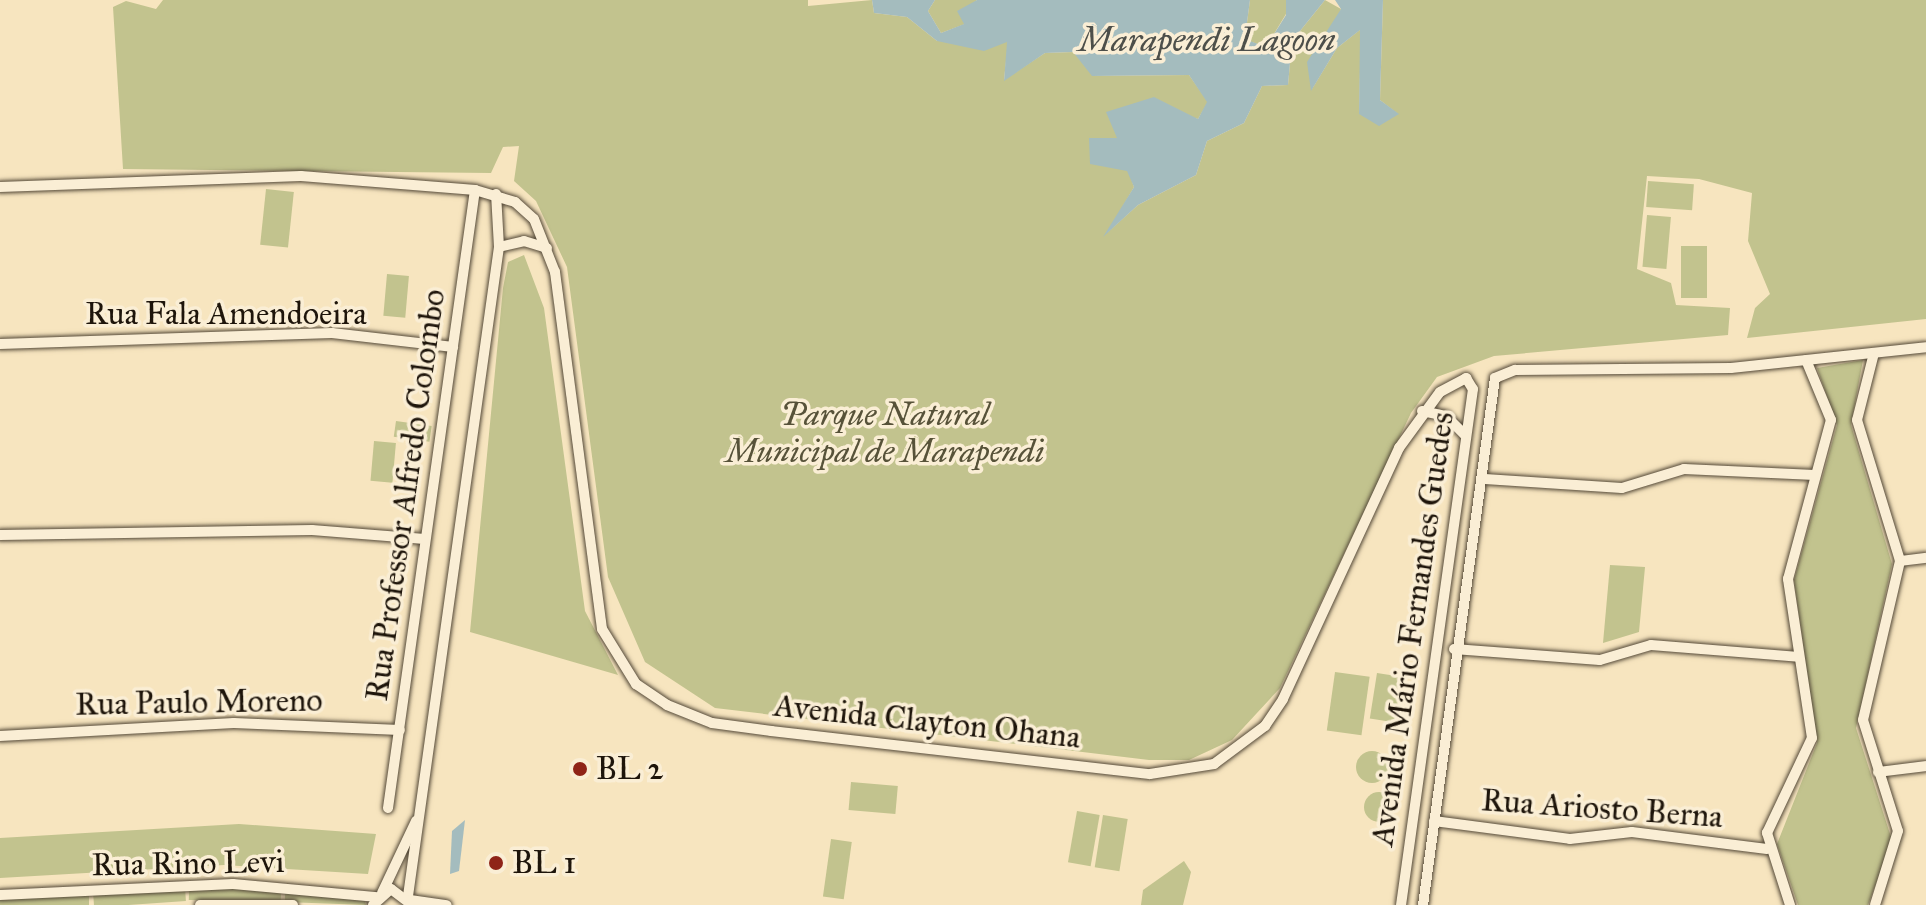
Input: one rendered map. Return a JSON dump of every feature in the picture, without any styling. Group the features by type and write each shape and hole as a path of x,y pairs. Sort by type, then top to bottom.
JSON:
{"street":[{"path":"0,187 234,175 475,190 496,194"},
{"name":"Rua Professor Alfredo Colombo","path":"388,808 475,190"},
{"name":"Rua Professor Alfredo Colombo","path":"410,900 499,247 496,194"},
{"name":"Avenida Clayton Ohana","path":"496,194 534,219 555,272 602,629 636,684 667,705 712,723 1150,774 1214,764 1265,726 1283,699 1422,411 1452,382"},
{"path":"499,247 524,241 547,248"},
{"name":"Rua Fala Amendoeira","path":"0,344 332,333 453,347"},
{"path":"1790,905 1767,849 1767,833 1812,738 1788,579 1831,420 1806,360 1926,347"},
{"path":"1874,353 1857,420 1900,561 1863,720 1898,846 1875,905"},
{"name":"Avenida Mário Fernandes Guedes","path":"1423,905 1454,649 1485,479 1495,378 1502,374 1806,360"},
{"name":"Avenida Mário Fernandes Guedes","path":"1401,905 1472,384 1462,377 1452,382"},
{"path":"1422,411 1446,416 1465,435"},
{"path":"1485,479 1622,488 1684,469 1815,475"},
{"path":"0,535 312,530 425,539"},
{"path":"1900,561 1926,558"},
{"path":"1454,649 1600,660 1651,645 1799,657"},
{"name":"Rua Paulo Moreno","path":"0,736 234,723 400,730"},
{"path":"1878,772 1926,766"},
{"name":"Rua Professor Alfredo Colombo","path":"377,898 422,808"},
{"name":"Rua Ariosto Berna","path":"1434,821 1570,839 1632,832 1767,849"},
{"name":"Rua Rino Levi","path":"0,895 233,884 447,905"},
{"name":"Rua Rino Levi","path":"200,905 293,905"}],"green space":[{"name":"Parque Natural Municipal de Marapendi","path":"163,0 808,0 808,6 872,0 874,13 907,17 937,41 1008,42 1004,80 1045,53 1074,52 1093,76 1189,75 1208,102 1198,119 1177,113 1117,138 1134,187 1108,232 1138,205 1196,175 1207,141 1244,123 1262,86 1288,85 1292,41 1325,0 1341,9 1312,89 1337,48 1361,29 1359,114 1398,114 1380,100 1383,0 1926,0 1926,319 1747,338 1755,308 1770,294 1748,241 1752,193 1699,179 1647,176 1637,269 1671,283 1676,305 1730,308 1728,335 1494,356 1437,377 1411,413 1280,688 1232,740 1189,760 1149,760 715,708 645,662 608,577 567,267 536,201 514,181 519,146 503,147 491,173 123,169 113,7 126,1 156,9"},
{"path":"935,0 977,0 966,9 965,24 941,33 928,11"},
{"path":"1250,0 1286,0 1286,14 1266,47 1249,41 1246,30"},
{"path":"1648,181 1694,184 1692,210 1646,207"},
{"path":"266,189 294,192 288,248 260,245"},
{"path":"1647,215 1671,217 1666,269 1642,267"},
{"path":"1681,246 1707,246 1707,298 1681,298"},
{"path":"524,255 544,308 585,611 618,675 470,632 503,288 508,262"},
{"path":"387,274 409,276 405,318 383,316"},
{"path":"1863,360 1851,425 1892,564 1856,728 1892,840 1868,905 1798,905 1777,844 1817,743 1794,580 1837,425 1817,368"},
{"path":"396,421 432,426 429,442 394,437"},
{"path":"374,441 396,443 392,483 371,481"},
{"path":"1610,565 1645,567 1639,632 1603,643"},
{"path":"1335,672 1370,677 1361,735 1327,730"},
{"path":"1377,673 1403,677 1395,723 1370,718"},
{"path":"1372,751 1383,756 1388,767 1383,778 1372,783 1361,778 1356,767 1361,756"},
{"path":"851,782 898,786 895,814 849,810"},
{"path":"1379,792 1385,793 1393,801 1393,813 1385,821 1379,822 1373,821 1365,813 1364,807 1365,801 1373,793"},
{"path":"1077,811 1100,815 1091,866 1068,862"},
{"path":"1103,815 1128,819 1119,871 1095,867"},
{"path":"239,824 376,834 368,874 224,865 0,878 0,838"},
{"path":"831,839 852,842 844,899 823,896"},
{"path":"1184,861 1191,872 1183,905 1141,905 1143,890"},
{"path":"185,888 186,901 94,905 93,894"},
{"path":"189,888 281,890 281,902 189,900"},
{"path":"285,890 364,899 366,905 285,902"},
{"path":"89,894 89,905 0,905 0,900"}],"water":[{"name":"Marapendi Lagoon","path":"872,0 935,0 928,11 941,33 964,24 957,11 977,0 1250,0 1246,30 1250,41 1266,47 1286,15 1286,0 1325,0 1292,41 1288,85 1262,86 1244,123 1207,141 1196,175 1138,205 1103,237 1134,187 1127,171 1090,164 1089,138 1117,138 1106,112 1154,97 1198,119 1207,102 1189,75 1092,76 1073,52 1045,53 1004,81 1007,42 984,51 937,41 907,17 874,13"},
{"name":"Marapendi Lagoon","path":"1335,0 1383,0 1380,100 1399,114 1379,126 1359,114 1360,30 1337,48 1311,91 1307,62 1341,9"},
{"path":"465,820 459,871 450,874 452,831"}],"place":[{"name":"BL 2","path":"580,769"},
{"name":"BL 1","path":"496,863"}]}
